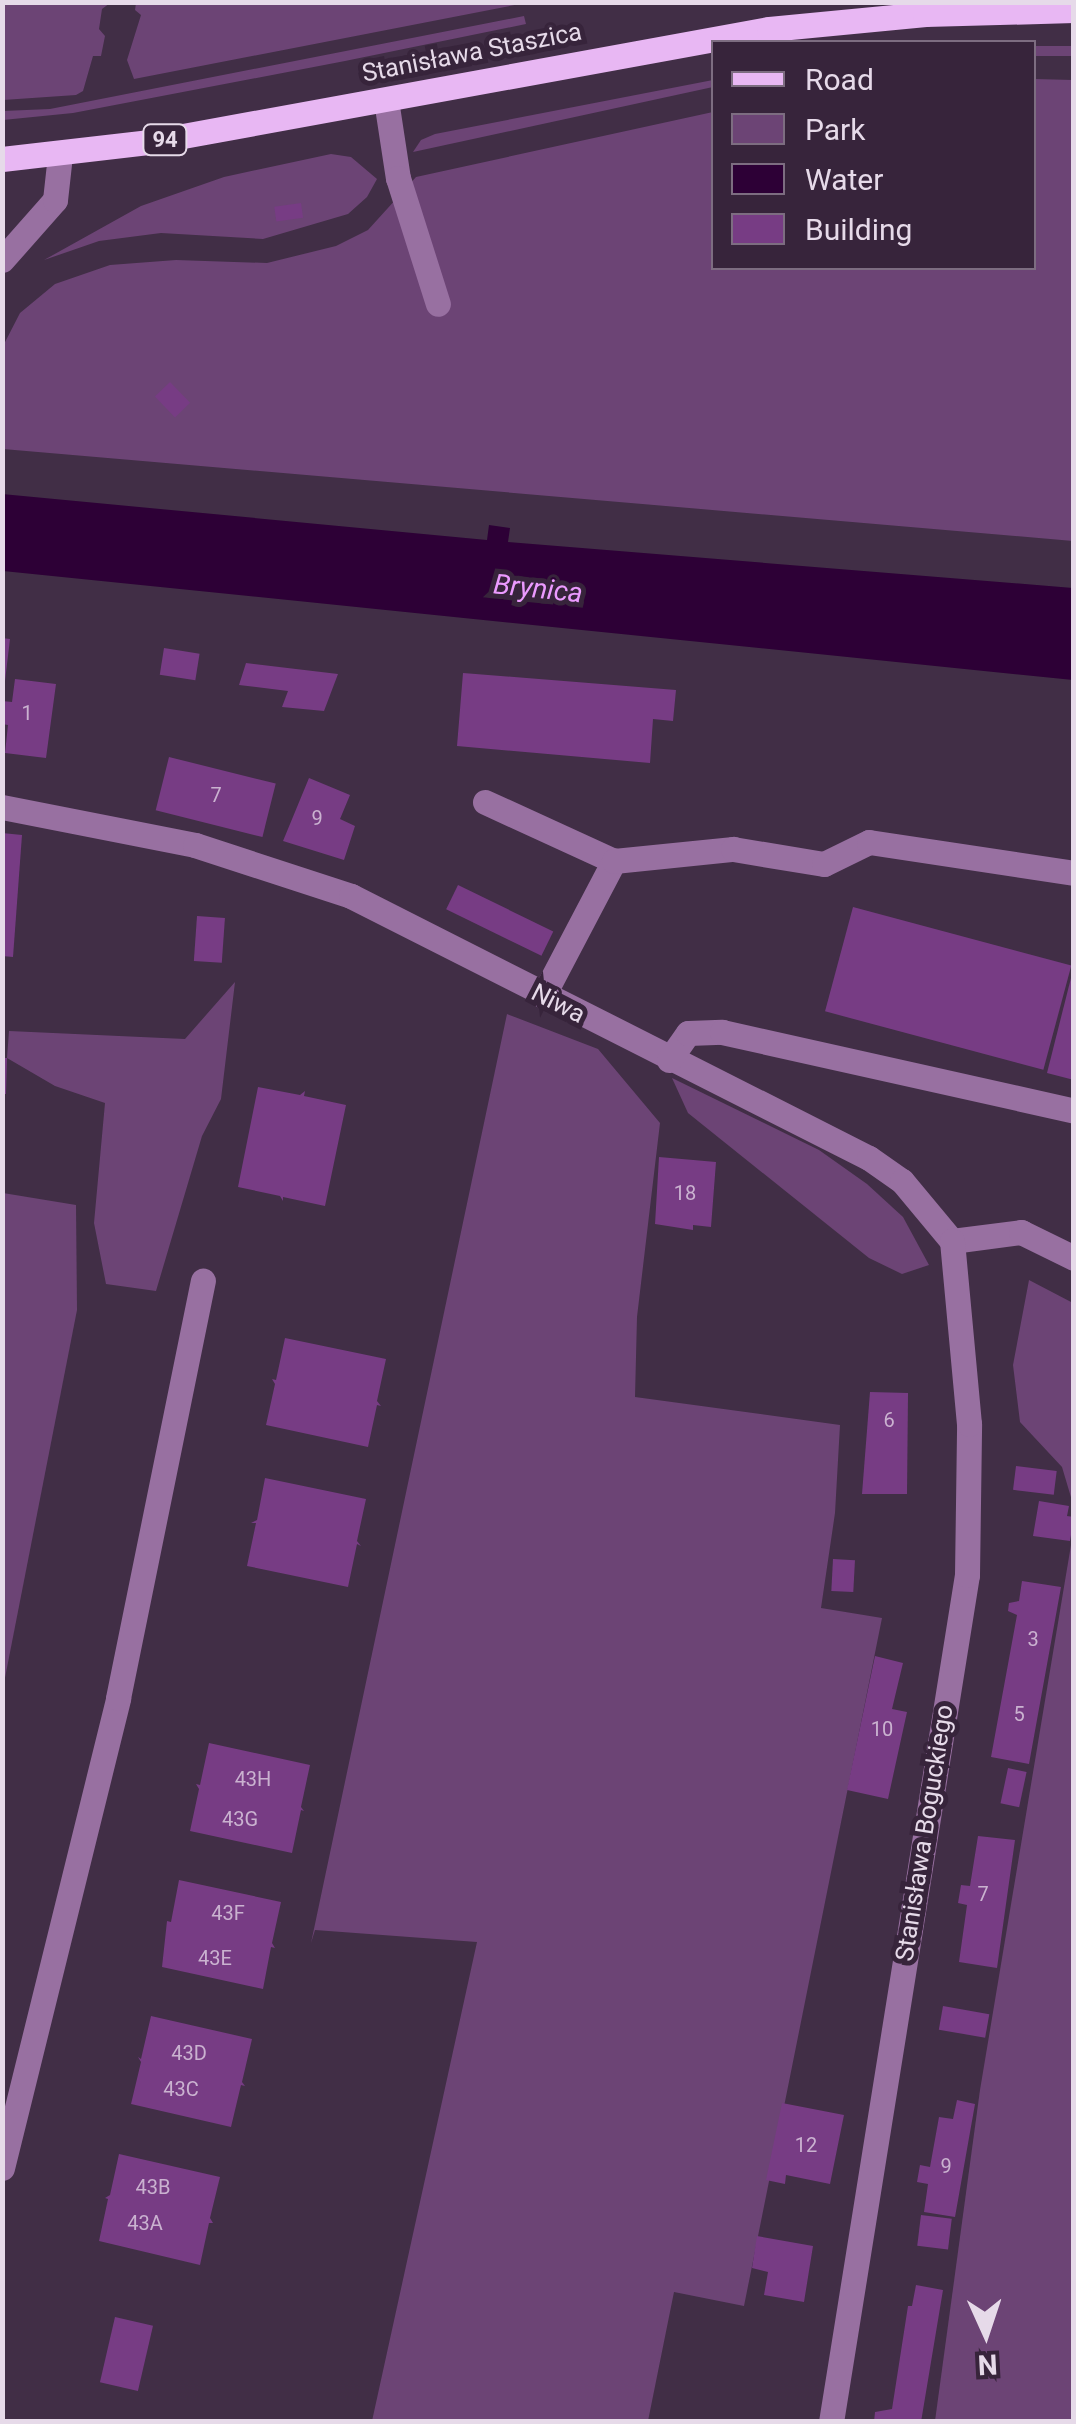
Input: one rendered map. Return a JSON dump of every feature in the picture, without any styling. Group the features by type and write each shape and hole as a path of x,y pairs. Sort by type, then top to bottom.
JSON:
{"main road":[{"name":"Stanisława Staszica","path":"2,159 60,155 386,100 769,29 926,8 1074,10"}],"street":[{"path":"386,100 398,178 438,304"},
{"path":"2,260 55,200 60,155"},
{"path":"485,802 614,861 733,849 824,864 869,842 1074,873"},
{"name":"Niwa","path":"2,806 195,845 351,896 869,1158 902,1181 952,1241"},
{"path":"543,996 614,861"},
{"path":"669,1060 688,1033 722,1032 1074,1111"},
{"path":"952,1241 1021,1232 1074,1258"},
{"name":"Stanisława Boguckiego","path":"831,2422 967,1575 970,1455 952,1241"},
{"path":"2,2168 118,1698 203,1280"}],"green space":[{"path":"136,2 525,3 134,79 127,60 141,15 135,10"},
{"path":"2,3 110,3 102,9 99,29 105,36 101,56 93,56 83,91 76,95 3,100"},
{"path":"524,16 526,24 345,61 73,113 3,120 3,111 50,109"},
{"path":"1036,46 1073,46 1073,56 1036,56"},
{"path":"1036,79 1073,80 1073,541 3,449 3,346 20,313 55,284 110,265 176,260 267,263 336,246 368,230 416,177 711,112 711,270 1036,270"},
{"path":"711,80 711,87 413,152 421,140 435,134"},
{"path":"331,154 351,157 377,179 367,197 348,214 263,239 161,233 99,241 44,260 141,206 224,177"},
{"path":"235,982 221,1099 202,1136 156,1291 106,1284 94,1223 105,1103 55,1086 7,1058 9,1031 185,1039"},
{"path":"507,1014 598,1049 660,1123 637,1317 635,1397 840,1425 835,1513 821,1608 882,1618 744,2306 674,2292 648,2421 372,2421 477,1942 315,1930 311,1943"},
{"path":"672,1078 819,1150 867,1184 903,1217 929,1265 902,1274 869,1258 688,1113"},
{"path":"3,1193 76,1205 77,1310 3,1688"},
{"path":"1029,1280 1073,1303 1073,1504 1062,1467 1020,1422 1013,1365"},
{"path":"1073,1533 1073,2421 935,2421 980,2090"}],"water":[{"name":"Brynica","path":"2,494 487,540 489,525 510,528 508,542 1073,588 1073,680 3,571"}],"building":[{"path":"301,203 303,218 276,222 274,207"},
{"path":"170,382 190,403 175,417 155,397"},
{"path":"2,638 10,639 5,681 2,681"},
{"path":"164,648 200,654 195,680 160,675"},
{"path":"246,663 338,674 324,711 282,707 288,691 239,685"},
{"path":"463,673 676,690 673,721 653,719 650,763 457,746"},
{"path":"15,679 56,684 46,758 5,753 8,725 2,724 2,701 12,702"},
{"path":"169,757 276,784 262,837 156,810"},
{"path":"309,778 350,795 340,819 355,826 344,860 283,841"},
{"path":"2,833 22,835 13,957 2,956"},
{"path":"458,885 553,931 541,956 446,909"},
{"path":"853,907 1071,965 1043,1070 825,1011"},
{"path":"197,916 225,918 222,963 194,961"},
{"path":"1074,974 1074,1080 1047,1073"},
{"path":"2,1058 7,1058 6,1094 2,1094"},
{"path":"258,1087 300,1095 305,1091 304,1096 346,1105 325,1206 283,1197 283,1201 280,1196 238,1187"},
{"path":"659,1157 716,1162 711,1227 693,1225 693,1230 655,1224"},
{"path":"285,1338 386,1359 377,1401 381,1406 377,1405 368,1447 266,1425 275,1384 272,1379 276,1380"},
{"path":"870,1392 908,1393 907,1494 862,1494"},
{"path":"1016,1466 1057,1471 1054,1495 1013,1490"},
{"path":"265,1478 366,1499 357,1541 361,1546 357,1544 348,1587 247,1566 256,1523 251,1523 257,1520"},
{"path":"1039,1501 1069,1506 1067,1516 1074,1517 1070,1541 1033,1536"},
{"path":"833,1559 855,1560 853,1592 831,1591"},
{"path":"1022,1581 1061,1587 1029,1764 991,1757 1017,1615 1008,1611 1009,1603 1019,1601"},
{"path":"875,1656 903,1663 892,1709 907,1712 888,1799 847,1790"},
{"path":"209,1743 310,1765 301,1807 304,1811 301,1810 292,1853 190,1831 199,1789 196,1784 200,1785"},
{"path":"1008,1768 1027,1772 1019,1807 1001,1803"},
{"path":"978,1836 1015,1840 997,1968 959,1962 967,1905 958,1903 961,1885 970,1886"},
{"path":"179,1880 281,1902 272,1943 275,1948 271,1947 263,1989 162,1967 167,1921 171,1922"},
{"path":"943,2006 989,2014 985,2038 939,2030"},
{"path":"151,2016 252,2039 242,2082 245,2086 241,2085 231,2127 131,2104 141,2062 138,2057 141,2059"},
{"path":"957,2100 975,2104 955,2217 924,2212 928,2184 917,2182 920,2165 930,2167 939,2117 953,2119"},
{"path":"782,2103 844,2115 830,2184 786,2175 785,2184 766,2180"},
{"path":"119,2154 220,2177 210,2218 213,2223 209,2223 200,2265 99,2241 108,2199 105,2198 110,2195"},
{"path":"921,2215 952,2219 948,2250 917,2246"},
{"path":"757,2236 813,2246 804,2302 764,2295 768,2272 752,2268"},
{"path":"916,2285 943,2290 921,2422 874,2422 875,2412 892,2409 908,2306 912,2306"},
{"path":"115,2317 153,2326 138,2391 100,2382"}]}
